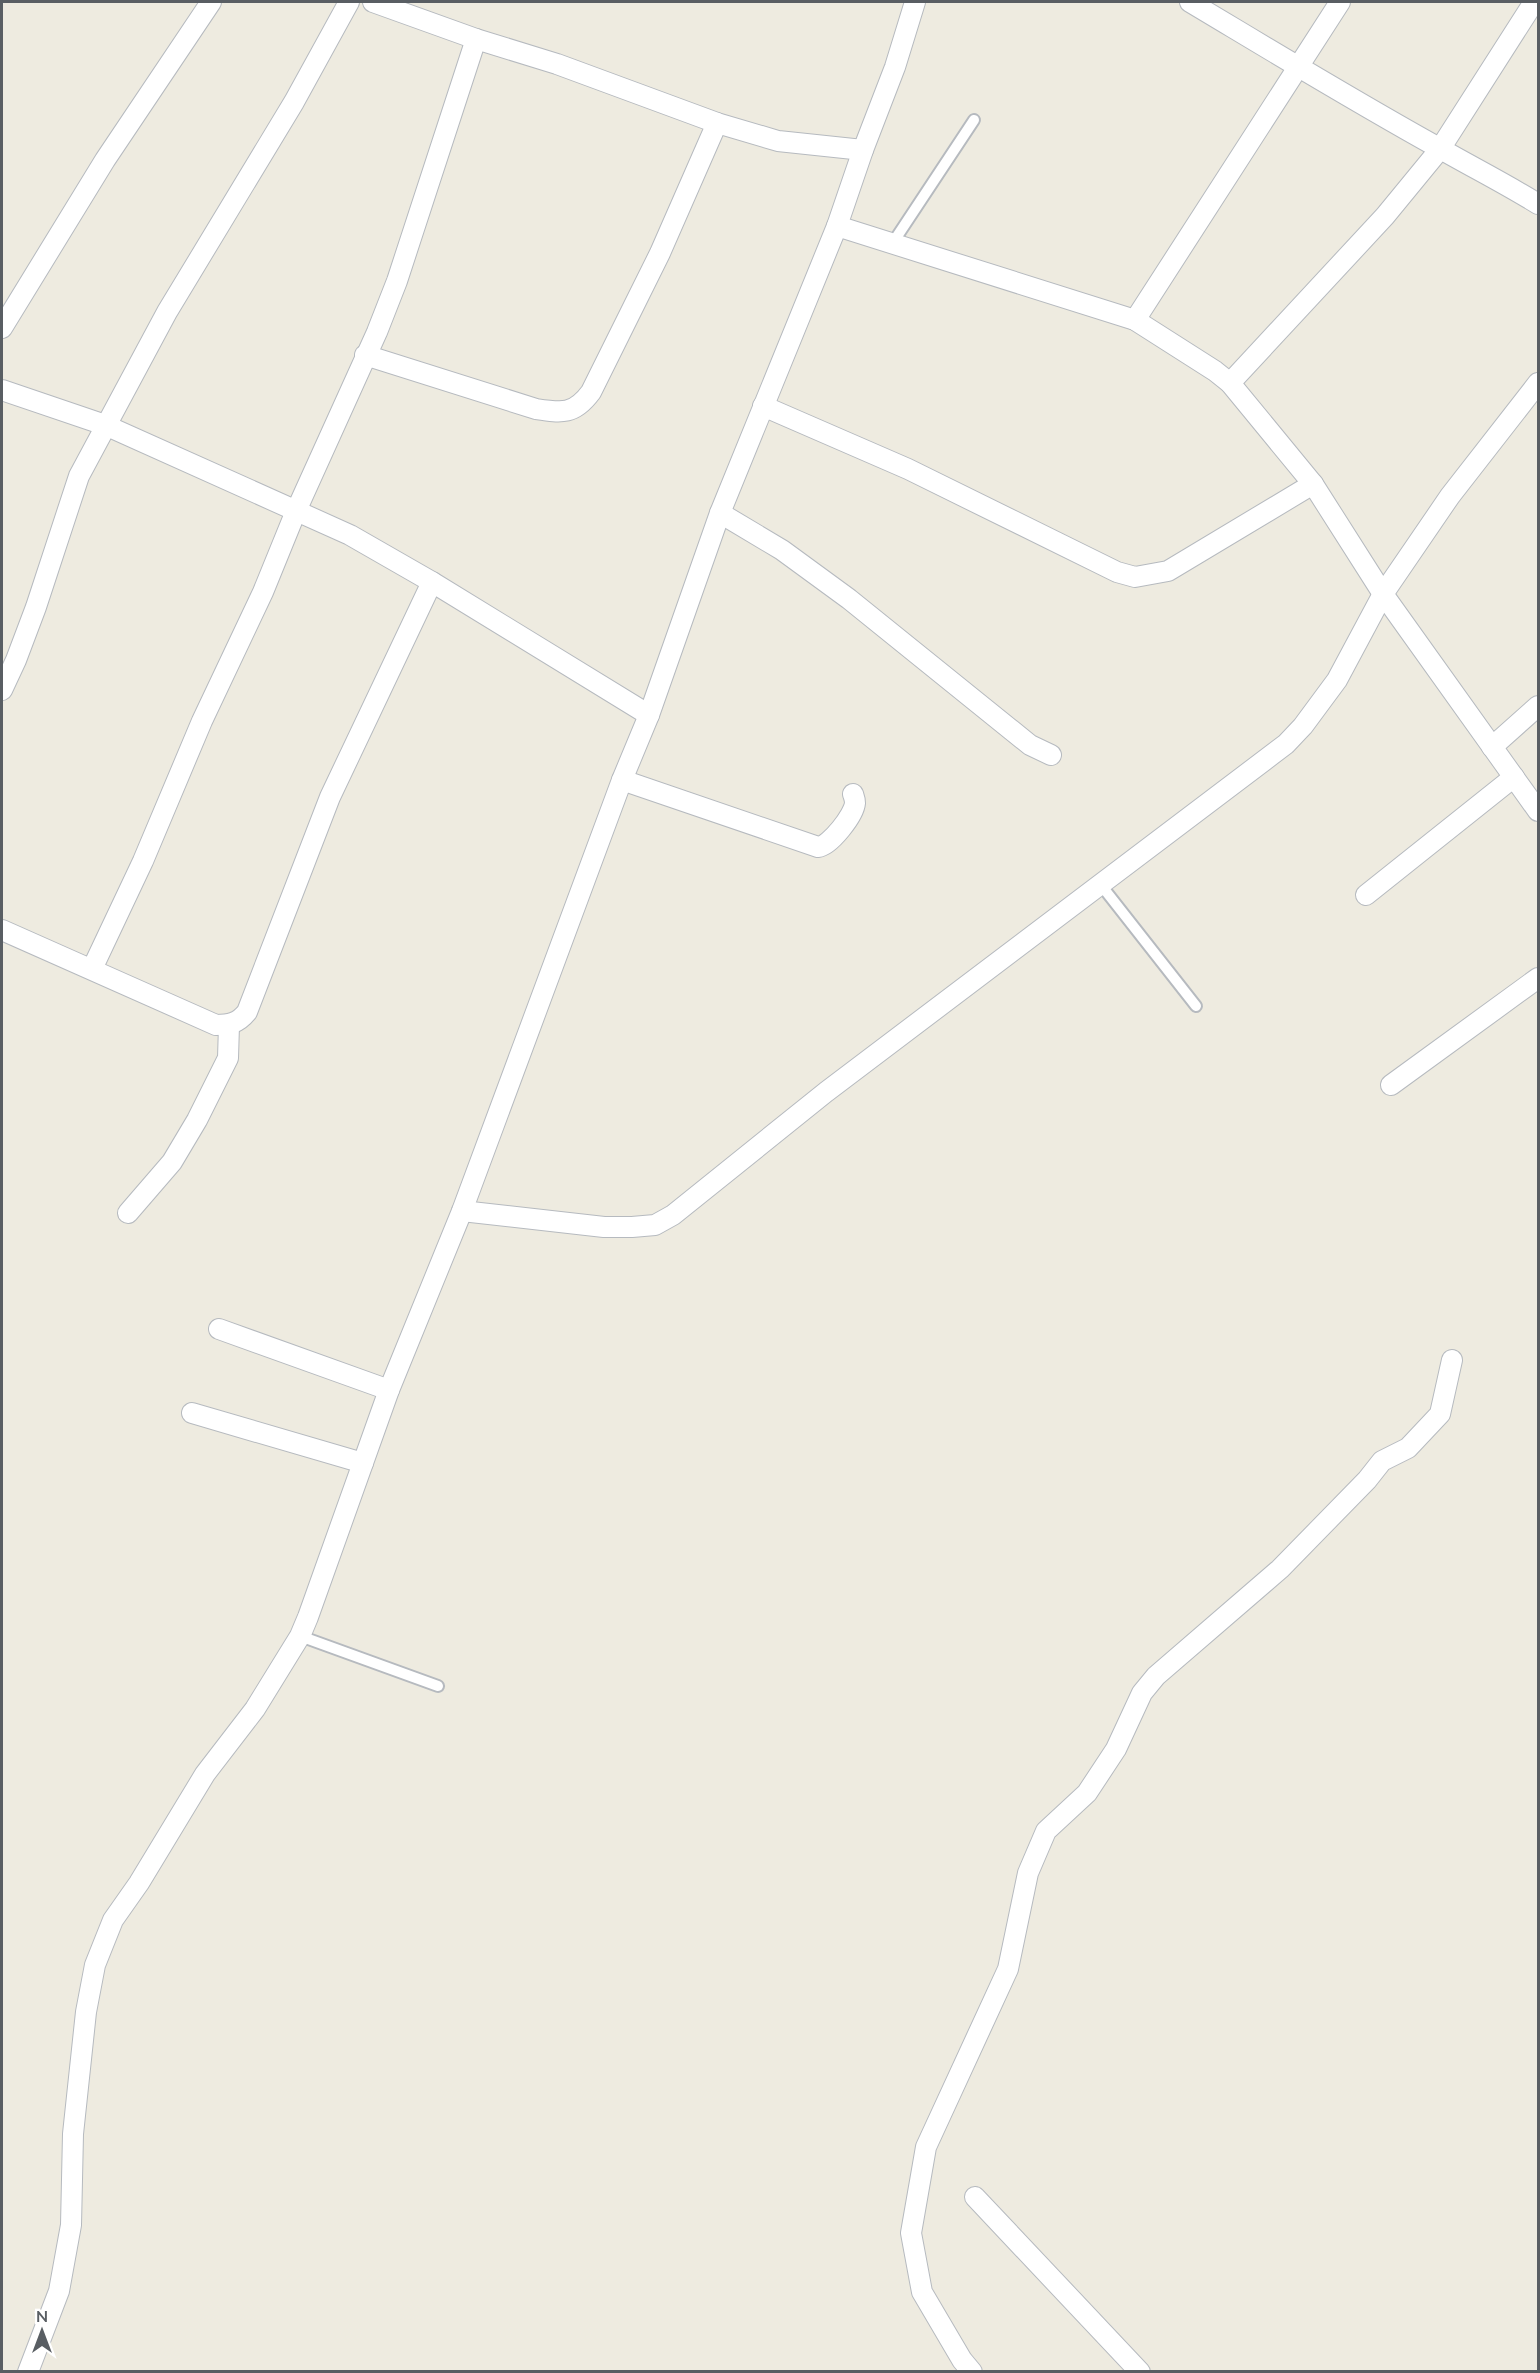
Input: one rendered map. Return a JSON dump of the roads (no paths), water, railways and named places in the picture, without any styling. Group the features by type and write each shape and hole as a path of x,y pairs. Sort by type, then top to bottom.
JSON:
{"street":[{"path":"2,327 105,159 211,2"},
{"path":"2,690 36,608 80,476 105,425 174,301 294,102 349,2"},
{"path":"374,2 406,7 476,39 557,64 717,123 778,141 863,150"},
{"path":"28,2372 59,2290 71,2225 73,2134 86,2012 95,1965 113,1920 139,1883 205,1774 255,1710 300,1636 388,1389 462,1211 622,780 649,715 720,513 837,226 895,67 915,2"},
{"path":"1190,2 1298,67 1539,204"},
{"path":"1135,320 1340,2"},
{"path":"1230,383 1385,216 1440,149 1534,2"},
{"path":"92,969 143,861 222,677 263,592 397,281 476,39"},
{"path":"365,355 536,409 570,411 580,406 591,392 660,253 717,123"},
{"path":"837,226 1135,320 1230,383 1313,484 1383,594 1539,811"},
{"path":"462,1211 604,1227 632,1227 655,1225 694,1200 826,1092 1286,744 1304,726 1337,680 1369,624 1383,594 1450,496 1539,383"},
{"path":"2,390 105,425 350,535 432,582 649,715"},
{"path":"763,406 908,469 1117,572 1135,577 1168,571 1313,484"},
{"path":"720,513 782,550 849,598 1030,745 1051,755"},
{"path":"2,930 216,1025 229,1025 240,1020 247,1012 330,797 432,582"},
{"path":"1492,747 1539,706"},
{"path":"1366,895 1514,777"},
{"path":"622,780 818,847 825,846 831,841 852,812 855,805 853,794"},
{"path":"1391,1084 1539,978"},
{"path":"128,1213 172,1162 197,1120 228,1058 229,1025"},
{"path":"219,1329 388,1389"},
{"path":"972,2372 962,2360 922,2292 911,2233 926,2147 1008,1969 1028,1873 1046,1831 1087,1793 1116,1749 1142,1693 1156,1676 1280,1569 1367,1480 1382,1461 1408,1448 1440,1414 1452,1360"},
{"path":"192,1413 363,1463"},
{"path":"975,2197 1140,2372"}],"lane":[{"path":"892,244 974,120"},
{"path":"1101,885 1196,1006"},
{"path":"300,1636 438,1686"}]}
